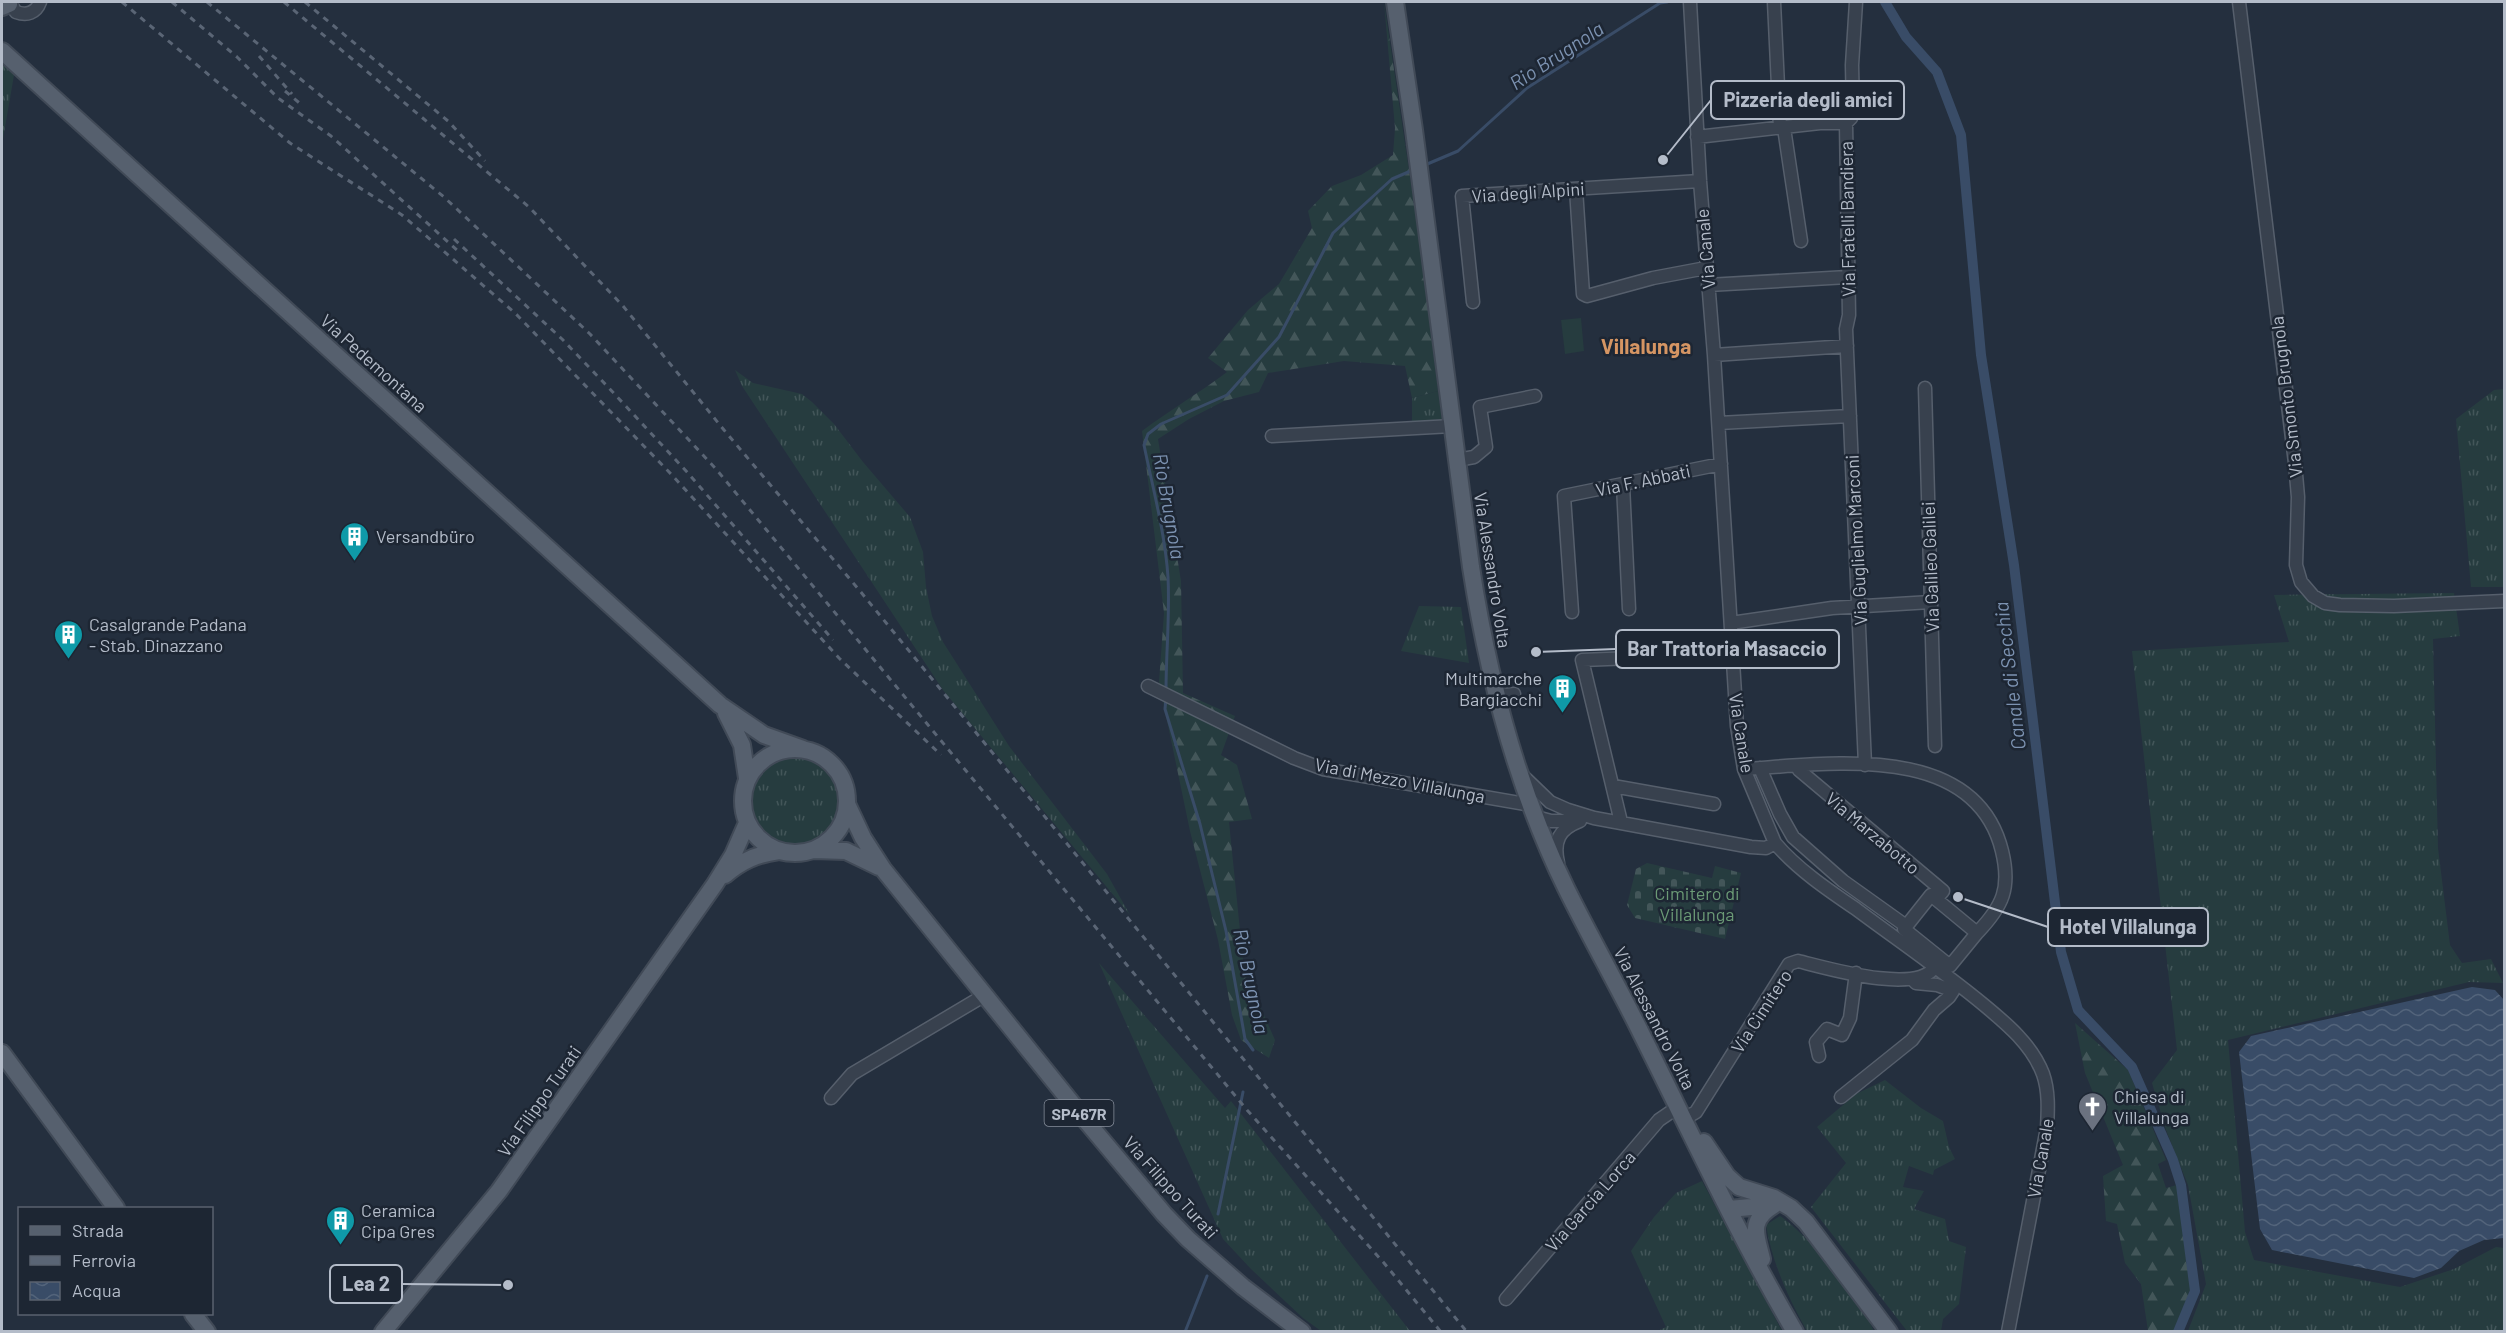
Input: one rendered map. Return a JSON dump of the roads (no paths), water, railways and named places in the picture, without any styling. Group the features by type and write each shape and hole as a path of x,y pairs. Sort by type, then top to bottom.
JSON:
{"main road":[{"name":"Via Alessandro Volta","path":"1395,2 1416,142 1480,628 1519,771 1565,887 1628,1006 1767,1283 1795,1332"},
{"name":"Via Pedemontana","path":"2,51 720,705"},
{"path":"720,705 764,735 803,749"},
{"path":"720,705 730,718 742,745 747,778"},
{"path":"747,778 756,764 770,754 786,749 803,749"},
{"name":"SP467R","path":"803,749 827,759 836,768 844,785 847,804"},
{"name":"SP467R","path":"715,884 733,855 747,822 742,800 747,778"},
{"path":"813,850 826,843 837,832 844,819 847,804"},
{"name":"Via Filippo Turati","path":"847,804 863,838 883,869 1164,1214 1188,1239 1243,1287 1302,1332"},
{"path":"747,822 755,835 779,851"},
{"name":"SP467R","path":"715,884 738,863 761,854 813,850"},
{"name":"Via Filippo Turati","path":"813,850 846,851 883,869"},
{"name":"Via Filippo Turati","path":"383,1332 499,1191 715,884"},
{"path":"2,1053 115,1207"},
{"path":"1681,1113 1709,1147 1727,1176 1739,1187 1791,1208 1815,1232 1886,1330"},
{"path":"1729,1209 1769,1200"},
{"path":"1767,1283 1755,1226 1769,1200"},
{"path":"194,1315 207,1332"}],"street":[{"path":"6,4 16,12 26,14 36,9 40,2"},
{"name":"Via Canale","path":"1690,2 1737,726 1744,769 1774,843 1783,853 1836,895 1908,935"},
{"path":"1774,2 1782,128 1802,241"},
{"name":"Via Fratelli Bandiera","path":"1697,137 1846,123 1853,111 1852,65 1856,2"},
{"name":"Via Smonto Brugnola","path":"2239,2 2295,463 2298,497 2296,554 2301,582 2313,596 2325,603 2340,605 2394,606 2505,601"},
{"name":"Via Fratelli Bandiera","path":"1846,123 1849,315"},
{"name":"Via degli Alpini","path":"1473,302 1462,196 1700,181"},
{"path":"1576,189 1583,294 1706,268"},
{"path":"1708,285 1848,277"},
{"name":"Via Guglielmo Marconi","path":"1849,315 1847,346 1865,765"},
{"path":"1714,355 1847,346"},
{"name":"Via Galileo Galilei","path":"1925,388 1935,747"},
{"path":"1457,460 1474,457 1486,447 1480,407 1535,396"},
{"path":"1719,423 1850,416"},
{"path":"1272,436 1452,426"},
{"name":"Via F. Abbati","path":"1572,612 1564,496 1721,464"},
{"path":"1623,485 1629,609"},
{"path":"1731,623 1832,608 1931,602"},
{"path":"1621,822 1582,660 1732,654"},
{"name":"Via di Mezzo Villalunga","path":"1148,686 1294,758 1323,769 1533,811 1551,821 1594,818"},
{"path":"1497,696 1514,694"},
{"path":"1744,769 1865,765 1904,768 1948,781 1970,796 1987,814 1998,834 2005,861 2007,889 1994,915 1943,969 1912,979"},
{"name":"Via Marzabotto","path":"1797,766 1943,891 1936,900"},
{"name":"Via Canale","path":"1760,768 1780,814 1793,837 1908,935 2002,1020 2024,1043 2043,1075 2048,1111 2044,1146 2008,1332"},
{"path":"1519,771 1550,802 1594,818 1751,846 1766,848 1774,843"},
{"path":"1613,786 1714,804"},
{"path":"1533,811 1568,810"},
{"path":"1565,887 1557,860 1556,842 1561,832 1580,820"},
{"path":"1908,935 1931,896 1977,933"},
{"name":"Via Cimitero","path":"1681,1113 1696,1112 1789,964 1798,961 1884,978 1912,979 1916,983 1937,985 1953,991 1934,1010 1912,1040 1841,1097"},
{"path":"1819,1056 1816,1042 1827,1029 1842,1035 1850,1018 1856,973"},
{"path":"831,1098 852,1074 985,995"},
{"name":"Via Garcia Lorca","path":"1506,1299 1659,1120 1681,1113"}],"water":[{"path":"2472,987 2495,990 2504,1000 2504,1238 2484,1240 2459,1251 2441,1268 2414,1278 2272,1250 2260,1229 2239,1052 2251,1036"}],"waterway":[{"name":"Rio Brugnola","path":"1425,165 1458,151 1527,88 1660,3 1667,2"},
{"name":"Canale di Secchia","path":"1885,2 1906,37 1937,72 1961,135 1981,355 2014,565 2061,952 2078,1010 2132,1067 2173,1160 2181,1185 2195,1291 2178,1332"},
{"name":"Rio Brugnola","path":"1166,691 1168,577 1161,528 1144,445 1148,434 1161,424 1227,395 1279,337 1333,233 1392,179 1413,170"},
{"name":"Rio Brugnola","path":"1166,698 1165,709 1200,824 1226,931 1245,1039 1253,1050"},
{"name":"Rio Brugnola","path":"1218,1214 1243,1092"},
{"name":"Rio Brugnola","path":"1185,1332 1207,1276"}],"railway":[{"path":"122,2 290,143 402,215 515,313 671,474 839,658 941,755"},
{"path":"172,2 237,57 278,98 331,136 458,251"},
{"path":"207,2 444,197 590,334 716,469 1247,1110 1384,1263 1441,1332"},
{"path":"284,2 529,207 623,306 860,591 1467,1332"},
{"path":"305,2 448,121 485,161"},
{"path":"259,56 292,94"},
{"path":"285,91 303,106"},
{"path":"454,239 562,339 608,387 687,472 833,640"}],"place":[{"name":"Pizzeria degli amici","path":"1663,160"},
{"name":"Versandbüro","path":"355,562"},
{"name":"Bar Trattoria Masaccio","path":"1536,652"},
{"name":"Casalgrande Padana - Stab. Dinazzano","path":"68,660"},
{"name":"Multimarche Bargiacchi","path":"1563,714"},
{"name":"Hotel Villalunga","path":"1958,897"},
{"name":"Chiesa di Villalunga","path":"2093,1132"},
{"name":"Ceramica Cipa Gres","path":"340,1246"},
{"name":"Lea 2","path":"508,1285"}],"district":[{"name":"Villalunga","path":"1646,345"}],"park label":[{"name":"Cimitero di Villalunga","path":"1697,903"}]}
